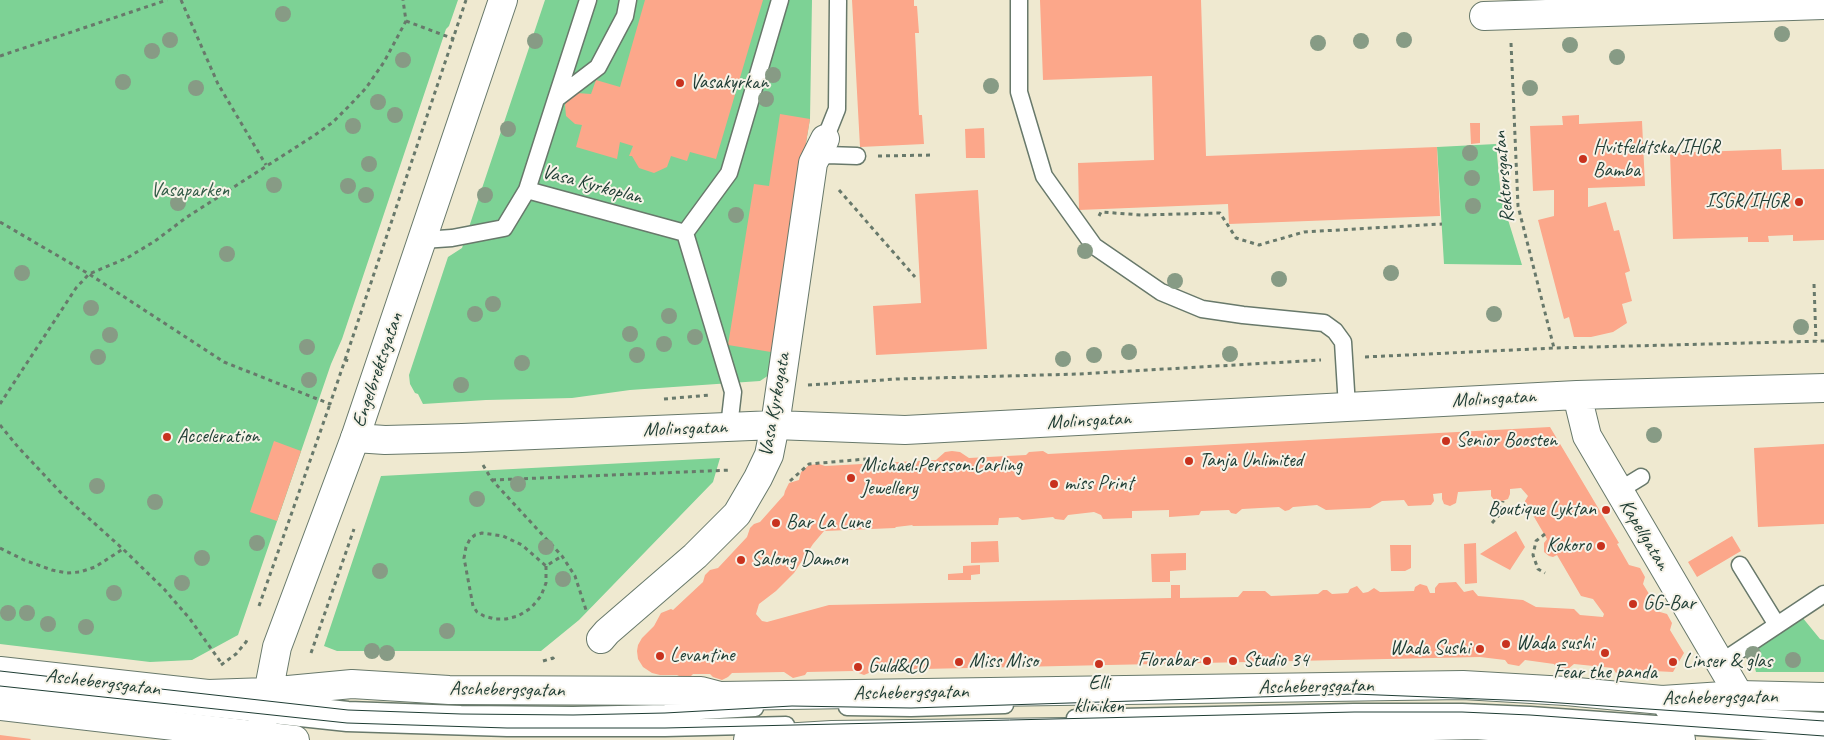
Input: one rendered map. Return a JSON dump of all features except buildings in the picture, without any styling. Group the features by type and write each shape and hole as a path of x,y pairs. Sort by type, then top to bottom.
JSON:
{"street":[{"name":"Engelbrektsgatan","path":"263,717 277,647 355,438 503,0"},
{"path":"1484,16 1528,10 1824,6"},
{"name":"Vasa Kyrkogata","path":"595,628 607,632 695,556 737,514 769,455 822,152"},
{"name":"Molinsgatan","path":"355,438 384,440 420,439 775,425 905,430 1576,394 1824,388"},
{"name":"Kapellgatan","path":"1576,394 1587,436 1739,696"},
{"name":"Aschebergsgatan","path":"0,671 208,694 263,717 295,740"},
{"name":"Aschebergsgatan","path":"0,706 263,717 352,684 449,690 701,691 720,696 1463,685 1566,691 1662,700 1739,696 1824,697"},
{"name":"Aschebergsgatan","path":"748,740 832,735 1304,735 1475,725 1680,740"}],"lane":[{"name":"Vasa Kyrkoplan","path":"588,0 527,190 685,233"},
{"path":"556,99 598,66 625,16 628,0"},
{"path":"728,428 733,392 685,233 729,173 780,0"},
{"path":"1019,0 1019,92 1044,176 1094,246 1161,292 1202,309 1324,323 1335,331 1343,342 1348,407"},
{"path":"838,1 837,109 822,152 857,156"},
{"path":"423,240 452,238 504,228 527,190"},
{"path":"1618,491 1641,477"},
{"path":"1740,565 1777,625"},
{"path":"1720,663 1824,594"},
{"path":"0,686 263,717 347,723 507,728 665,728 1344,712 1462,712 1540,715 1824,736"},
{"path":"263,717 348,710 573,716 665,714 792,706 911,708 1354,694 1531,701 1824,722"},
{"path":"1694,713 1702,705 1739,696"}],"path":[{"path":"0,56 167,0"},
{"path":"180,0 218,84 266,165"},
{"path":"0,404 76,288 89,274 127,258 327,126 351,104 366,88 380,68 406,21 403,0"},
{"path":"256,615 330,404 466,0"},
{"name":"Rektorsgatan","path":"1528,10 1518,206 1554,348"},
{"path":"406,21 454,39"},
{"path":"822,152 824,173 915,277"},
{"path":"857,156 933,154"},
{"path":"1090,240 1101,212 1141,215 1220,213 1236,238 1259,245 1304,232 1442,224"},
{"path":"0,222 89,274 224,362 330,404"},
{"path":"1814,284 1816,341"},
{"path":"780,387 896,379 1079,374 1554,348 1824,341"},
{"path":"345,360 380,366"},
{"path":"0,425 64,496 164,589 190,619 223,664"},
{"path":"787,484 809,464 872,459"},
{"path":"483,464 492,480 562,556 575,576 595,628"},
{"path":"492,480 732,470"},
{"path":"1492,523 1500,514 1503,501"},
{"path":"490,533 503,536 522,545 546,566 546,583 541,596 531,608 518,616 506,619 484,616 477,612 473,606 464,558 466,547 475,535 490,533"},
{"path":"1545,534 1536,541 1533,555 1538,569 1545,573"},
{"path":"0,548 24,560 67,573 80,572 95,567 123,550"},
{"path":"546,566 562,556"},
{"path":"216,666 223,664 236,654 246,642 250,633"}],"green space":[{"name":"Vasaparken","path":"0,0 458,0 449,26 446,29 342,339 331,364 238,635 192,660 150,662 0,644"},
{"path":"545,0 812,0 810,119 771,352 772,373 760,381 630,390 572,398 423,404 418,394 415,393 410,384 409,375 448,257 462,248"},
{"path":"1496,144 1501,197 1522,265 1444,264 1437,147"},
{"path":"720,458 713,482 579,620 541,651 337,651 324,646 381,476"},
{"path":"1802,617 1820,639 1824,640 1824,672 1756,672 1750,651"}],"tram line":[{"path":"0,671 348,710 461,714 573,715 665,713 792,706 911,708 1354,694 1531,701 1824,721"},
{"path":"0,686 347,723 507,728 665,728 1354,712 1462,712 1530,715 1824,736"}],"place":[{"name":"Vasakyrkan","path":"680,83"},
{"name":"Hvitfeldtska/IHGR Bamba","path":"1583,159"},
{"name":"ISGR/IHGR","path":"1799,202"},
{"name":"Acceleration","path":"167,437"},
{"name":"Senior Boosten","path":"1446,441"},
{"name":"Tanja Unlimited","path":"1189,461"},
{"name":"Michael.Persson.Carling Jewellery","path":"851,478"},
{"name":"miss Print","path":"1054,484"},
{"name":"Boutique Lyktan","path":"1606,510"},
{"name":"Bar La Lune","path":"776,523"},
{"name":"Kokoro","path":"1601,546"},
{"name":"Salong Damon","path":"741,560"},
{"name":"GG-Bar","path":"1633,604"},
{"name":"Wada sushi","path":"1506,644"},
{"name":"Wada Sushi","path":"1480,649"},
{"name":"Fear the panda","path":"1605,653"},
{"name":"Levantine","path":"660,656"},
{"name":"Florabar","path":"1207,661"},
{"name":"Studio 34","path":"1233,661"},
{"name":"Miss Miso","path":"959,662"},
{"name":"Linser & glas","path":"1673,662"},
{"name":"Elli kliniken","path":"1099,664"},
{"name":"Guld&CO","path":"858,667"}]}
